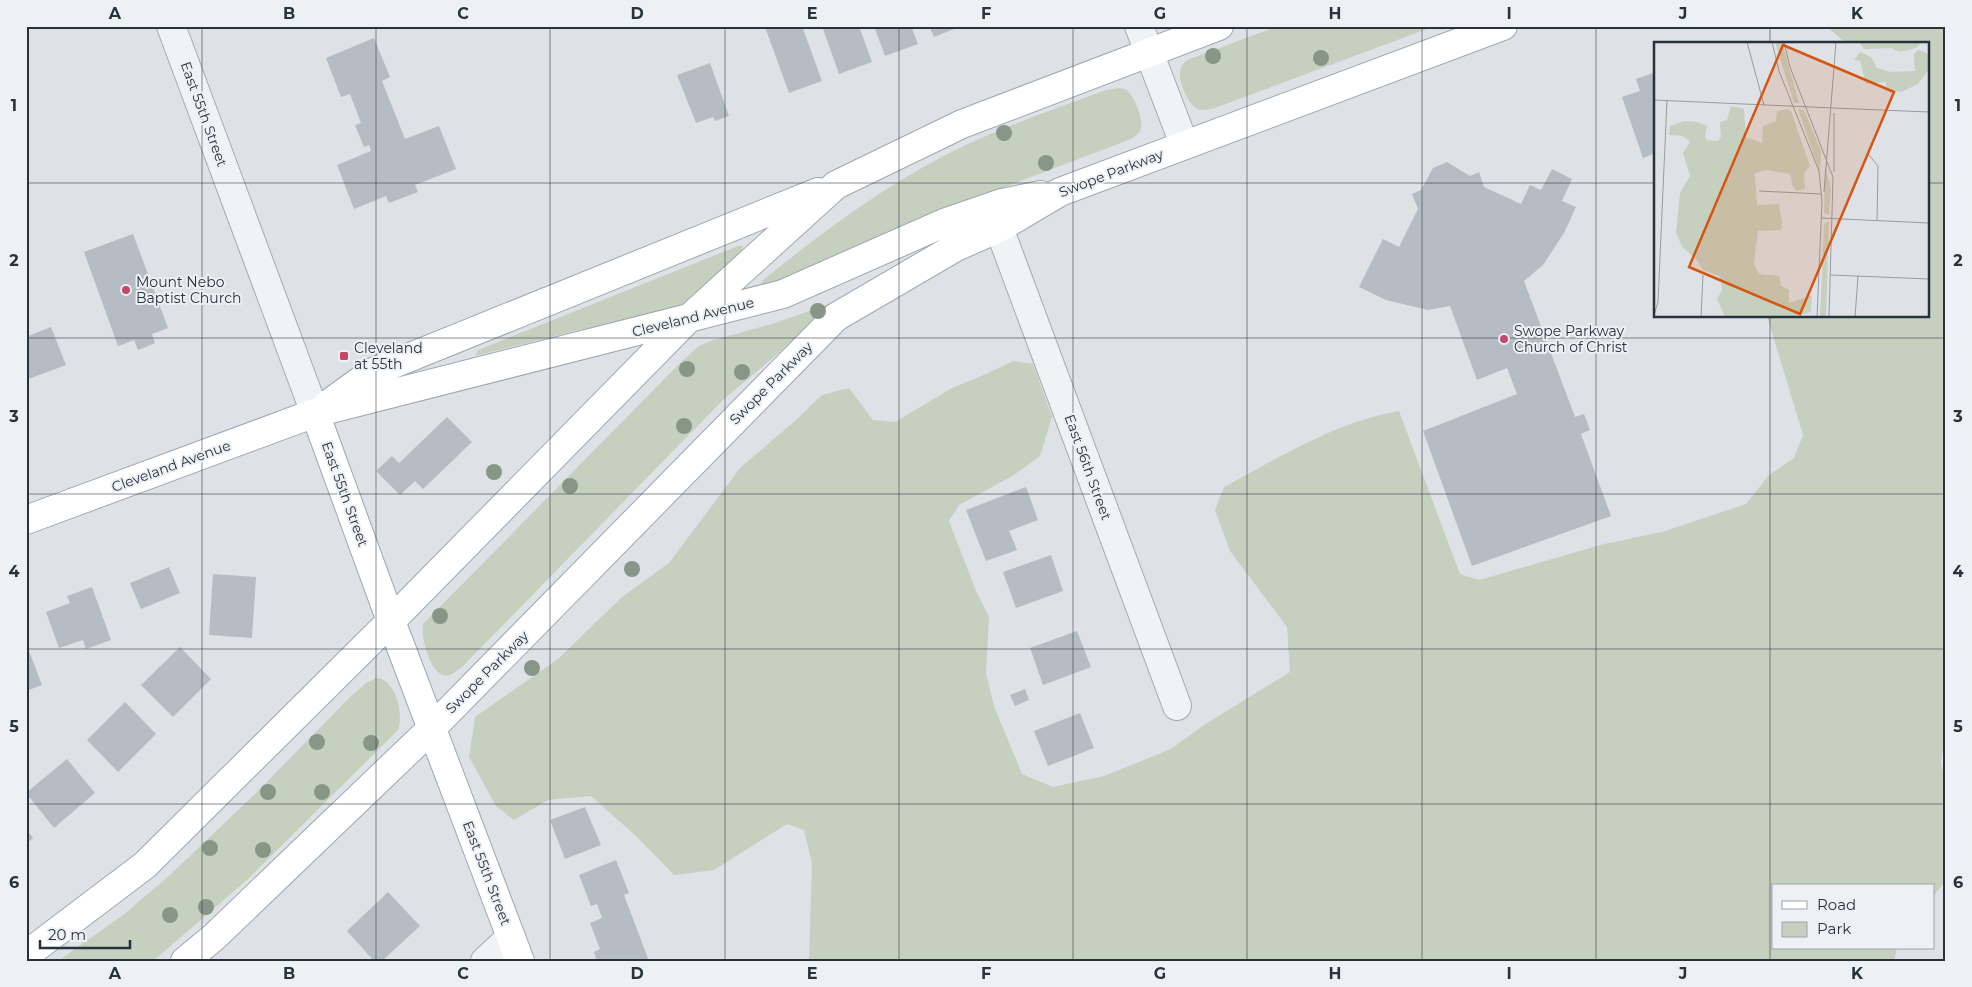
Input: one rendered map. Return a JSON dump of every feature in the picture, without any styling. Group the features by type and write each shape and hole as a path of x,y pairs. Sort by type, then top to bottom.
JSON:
{"main road":[{"path":"26,955 145,865 391,621 687,320 836,185 962,124 1219,26"},
{"name":"Swope Parkway","path":"185,961 214,937 432,728 836,316 956,247 999,228 1060,192 1503,26"},
{"name":"Cleveland Avenue","path":"315,413 371,373 836,185"},
{"name":"Cleveland Avenue","path":"26,520 315,413 687,320 783,294 944,223 1002,203 1060,192"},
{"name":"East 55th Street","path":"315,413 391,621 516,949"}],"street":[{"name":"East 55th Street","path":"172,26 315,413"},
{"path":"1139,26 1184,144"},
{"name":"East 56th Street","path":"999,228 1177,706"},
{"path":"485,961 516,949"}],"green space":[{"path":"1278,26 1435,26 1215,108 1201,110 1193,106 1185,92 1180,77 1181,67 1187,60"},
{"path":"1826,26 1946,26 1946,725 1941,763 1946,784 1946,880 1934,896 1934,884 1772,884 1772,950 1897,950 1894,961 809,961 812,863 804,830 787,824 714,870 674,875 637,837 591,796 548,800 514,820 496,806 469,757 475,717 558,659 622,597 669,563 741,467 822,395 849,388 873,420 895,422 952,388 1013,361 1033,364 1052,417 1040,456 1014,475 959,505 949,521 976,591 989,617 986,674 994,706 1022,774 1053,787 1104,776 1171,749 1204,725 1290,672 1287,627 1230,551 1215,510 1224,487 1309,442 1353,423 1399,411 1460,574 1479,580 1604,544 1662,532 1746,504 1769,475 1794,458 1803,435 1768,318 1930,318 1930,42 1845,42"},
{"path":"1118,88 1129,92 1135,101 1139,113 1140,129 1131,139 1005,187 814,272 759,287 763,280 837,223 887,189 940,158 1019,122 1106,90"},
{"path":"738,246 743,246 741,252 685,305 653,317 574,331 475,356 478,350"},
{"path":"843,299 724,399 461,668 448,675 438,672 427,653 423,637 423,624 681,362 699,346 710,341 775,323"},
{"path":"376,678 389,684 397,698 400,716 398,730 248,879 153,961 58,961 123,915 170,875 258,791 350,697 366,683"}],"building":[{"path":"802,26 822,81 789,93 765,27"},
{"path":"822,26 859,26 872,62 839,74"},
{"path":"874,26 911,26 918,44 885,56"},
{"path":"929,26 962,26 934,37"},
{"path":"374,38 390,77 382,81 405,139 439,126 456,169 415,185 418,192 389,203 386,196 354,209 337,165 371,151 369,145 364,147 355,125 361,123 350,94 341,97 326,58"},
{"path":"710,63 729,116 715,121 713,117 696,123 677,75"},
{"path":"1654,73 1654,158 1653,154 1643,158 1622,97 1640,91 1636,79"},
{"name":"Swope Parkway Church of Christ","path":"1447,162 1470,176 1479,172 1484,187 1521,204 1530,185 1541,190 1552,169 1572,179 1562,201 1576,207 1564,233 1543,265 1524,281 1575,417 1584,414 1590,430 1581,434 1611,516 1472,566 1423,431 1517,394 1507,368 1477,380 1450,306 1428,310 1386,300 1359,287 1383,239 1399,247 1418,209 1412,194 1421,190 1433,168"},
{"name":"Mount Nebo Baptist Church","path":"133,234 168,328 152,334 155,343 138,350 134,340 118,346 84,252"},
{"path":"51,327 66,365 26,380 26,337"},
{"path":"447,417 472,442 423,489 415,481 400,495 376,471 392,456 399,463"},
{"path":"1026,487 1038,520 1009,531 1017,550 986,561 966,510"},
{"path":"1051,555 1063,591 1016,608 1003,572"},
{"path":"169,567 180,593 141,609 130,583"},
{"path":"213,574 256,577 252,638 209,635"},
{"path":"92,587 111,640 86,649 83,640 59,648 46,612 70,603 67,596"},
{"path":"1077,631 1091,667 1043,685 1030,648"},
{"path":"26,643 42,685 26,691"},
{"path":"180,647 211,679 173,717 141,685"},
{"path":"1025,689 1029,700 1015,706 1010,695"},
{"path":"125,702 156,734 118,772 87,740"},
{"path":"1080,713 1094,748 1048,766 1034,731"},
{"path":"67,759 95,793 54,828 26,793"},
{"path":"585,807 601,845 565,859 550,820"},
{"path":"26,829 33,838 26,844"},
{"path":"616,860 629,893 624,895 649,961 597,961 594,952 600,949 590,923 602,918 597,904 591,906 579,875"},
{"path":"388,892 420,926 382,961 374,961 347,931"}],"place":[{"name":"Mount Nebo Baptist Church","path":"126,290"},
{"name":"Swope Parkway Church of Christ","path":"1504,339"},
{"name":"Cleveland at 55th","path":"344,356"}]}
